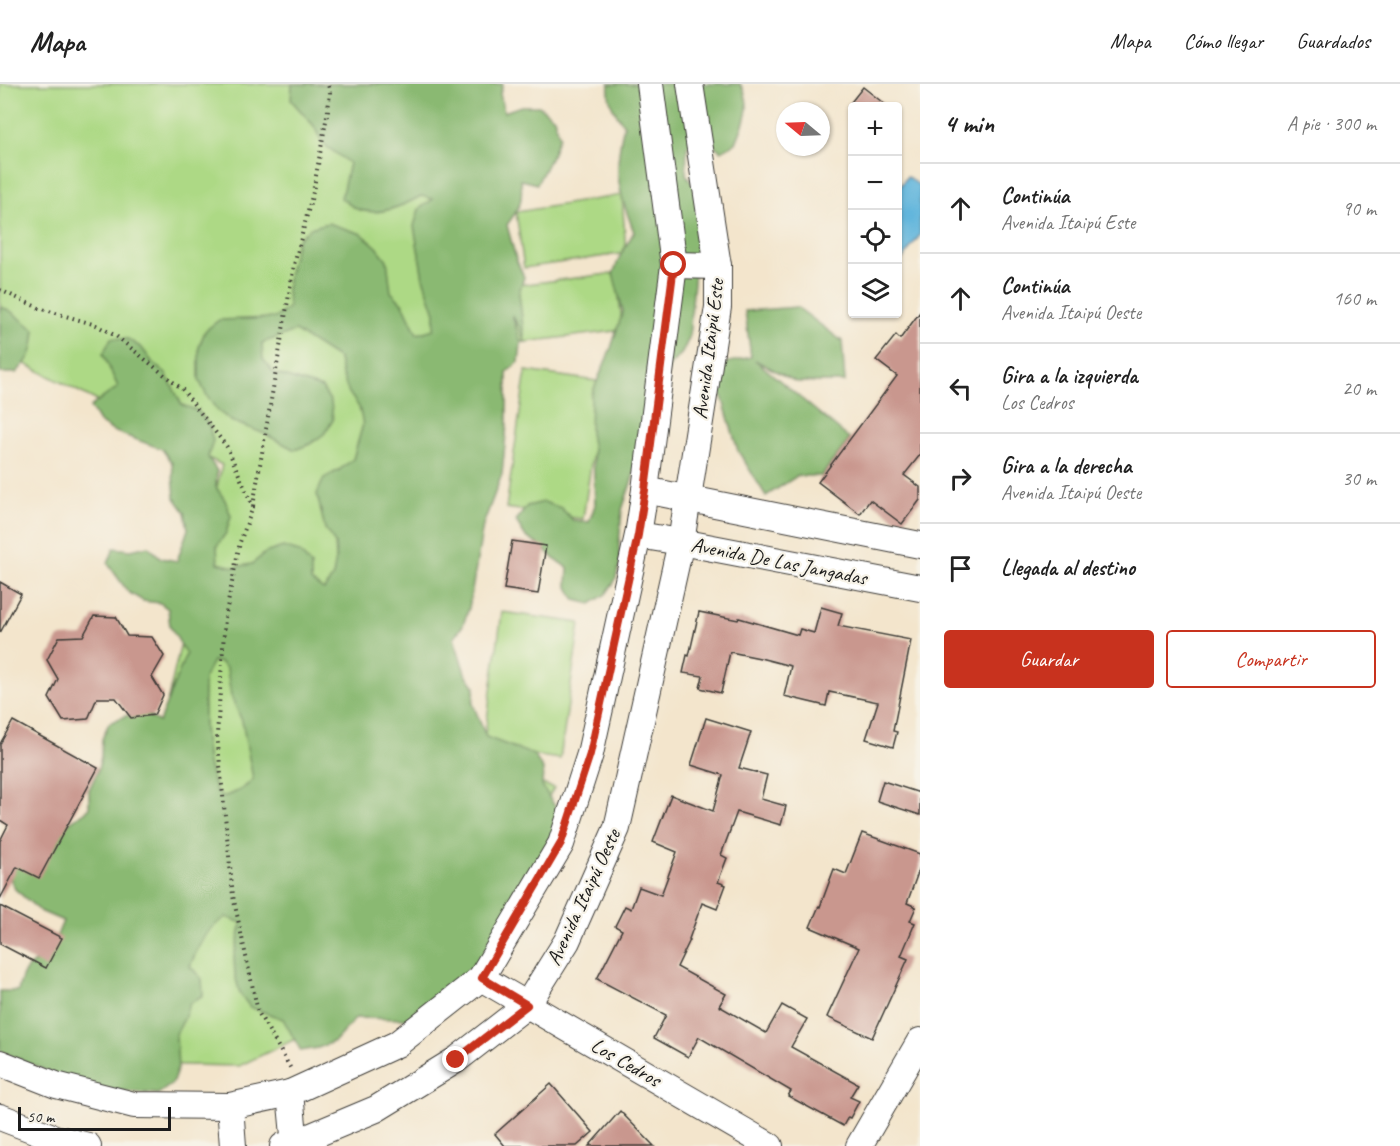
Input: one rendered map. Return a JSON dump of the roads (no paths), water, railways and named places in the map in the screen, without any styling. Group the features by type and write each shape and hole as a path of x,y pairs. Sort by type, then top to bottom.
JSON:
{"street":[{"name":"Avenida Itaipú Este","path":"638,535 674,265 650,84"},
{"name":"Avenida Itaipú Este","path":"681,542 718,308 718,266 690,84"},
{"path":"674,265 718,266"},
{"name":"Avenida De Las Jangadas","path":"645,490 920,545"},
{"name":"Avenida De Las Jangadas","path":"638,535 920,588"},
{"name":"Avenida Itaipú Oeste","path":"0,1063 56,1085 134,1105 230,1106 296,1090 397,1044 482,978 561,843 590,754 638,535"},
{"name":"Avenida Itaipú Oeste","path":"291,1145 376,1110 456,1060 527,1005 567,941 617,828 681,542"},
{"name":"Los Cedros","path":"482,978 770,1146"},
{"path":"859,1146 920,1041"},
{"path":"291,1145 296,1090"},
{"path":"230,1106 232,1146"},
{"path":"0,1117 55,1138 88,1146"}],"water":[{"path":"907,176 920,186 920,235 902,260 902,210 902,183"}]}
